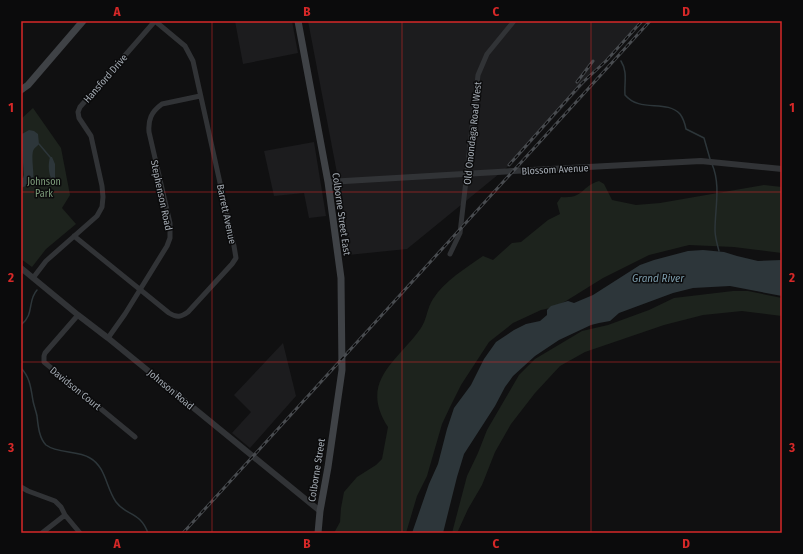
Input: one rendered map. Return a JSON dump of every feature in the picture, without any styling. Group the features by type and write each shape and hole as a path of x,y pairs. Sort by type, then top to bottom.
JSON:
{"main road":[{"path":"21,90 28,85 83,21"},
{"name":"Colborne Street East","path":"298,21 328,182 341,278 342,370 336,411"},
{"name":"Colborne Street","path":"318,533 320,511 336,411"}],"street":[{"name":"Barrett Avenue","path":"74,236 174,316 182,316 188,312 230,267 236,258 193,60 182,43 155,21"},
{"name":"Hansford Drive","path":"33,278 46,261 97,216 102,207 103,197 91,136 79,118 79,109 155,21"},
{"name":"Old Onondaga Road West","path":"450,254 460,233 468,174 478,75 487,54 514,21"},
{"name":"Stephenson Road","path":"108,338 125,314 139,289 167,246 170,238 170,223 149,132 148,123 151,115 162,104 200,96"},
{"name":"Blossom Avenue","path":"328,182 701,161 782,169"},
{"name":"Johnson Road","path":"21,268 320,511"},
{"name":"Davidson Court","path":"78,315 45,353 44,362 135,437"},
{"path":"21,487 28,492 55,501 80,533"},
{"path":"42,533 65,515"}],"shaded area":[{"path":"235,21 292,21 298,53 243,64"},
{"path":"308,21 641,21 515,161 407,249 348,255 337,173"},
{"path":"314,142 326,216 309,218 304,193 274,196 264,151"},
{"path":"283,343 296,396 250,448 232,433 251,412 234,395"}],"green space":[{"name":"Johnson Park","path":"33,108 61,148 70,195 62,208 76,224 46,249 32,267 21,259 21,119"},
{"path":"599,181 604,184 612,200 636,205 660,203 764,185 782,187 782,253 734,247 689,245 649,255 603,278 555,307 541,310 513,323 489,342 461,385 442,424 427,476 417,496 406,533 334,533 340,522 344,492 357,477 376,465 382,459 388,427 380,411 377,397 379,384 393,362 421,328 425,321 431,302 438,292 456,275 483,256 493,260 512,243 521,242 548,220 560,214 557,203 561,197 574,196 593,183"},
{"path":"733,291 748,291 782,298 782,316 742,311 703,315 664,325 585,352 560,366 535,393 511,424 495,452 482,485 468,509 458,531 452,533 467,476 487,430 519,375 535,359 582,331 608,325 649,310 674,298"}],"water":[{"path":"29,130 38,134 39,144 34,148 33,152 33,183 21,188 21,178 23,178 24,175 21,138 22,134"},
{"path":"50,157 52,157 55,164 55,180 53,181 49,170"},
{"name":"Grand River","path":"703,250 724,252 758,261 782,260 782,296 730,286 693,288 673,293 619,313 610,321 591,325 559,340 535,356 513,376 464,454 443,533 412,533 429,484 438,464 454,408 471,385 484,359 496,342 526,324 540,321 547,315 547,310 551,306 568,301 574,303 593,295 640,265 688,251"}],"waterway":[{"path":"621,61 625,73 625,95 638,103 668,107 680,114 686,129 704,138 710,159"},
{"path":"39,144 50,157"},
{"path":"712,164 715,172 717,188 715,233 719,251"},
{"path":"21,325 30,312 32,299 37,290"},
{"path":"21,368 30,383 39,431 46,445 56,450 85,456 95,462 103,472 116,502 124,510 137,517 145,526 148,533"}],"railway":[{"path":"509,165 582,83 606,61 642,21"},
{"path":"183,533 650,21"},
{"path":"577,82 593,61"}]}
